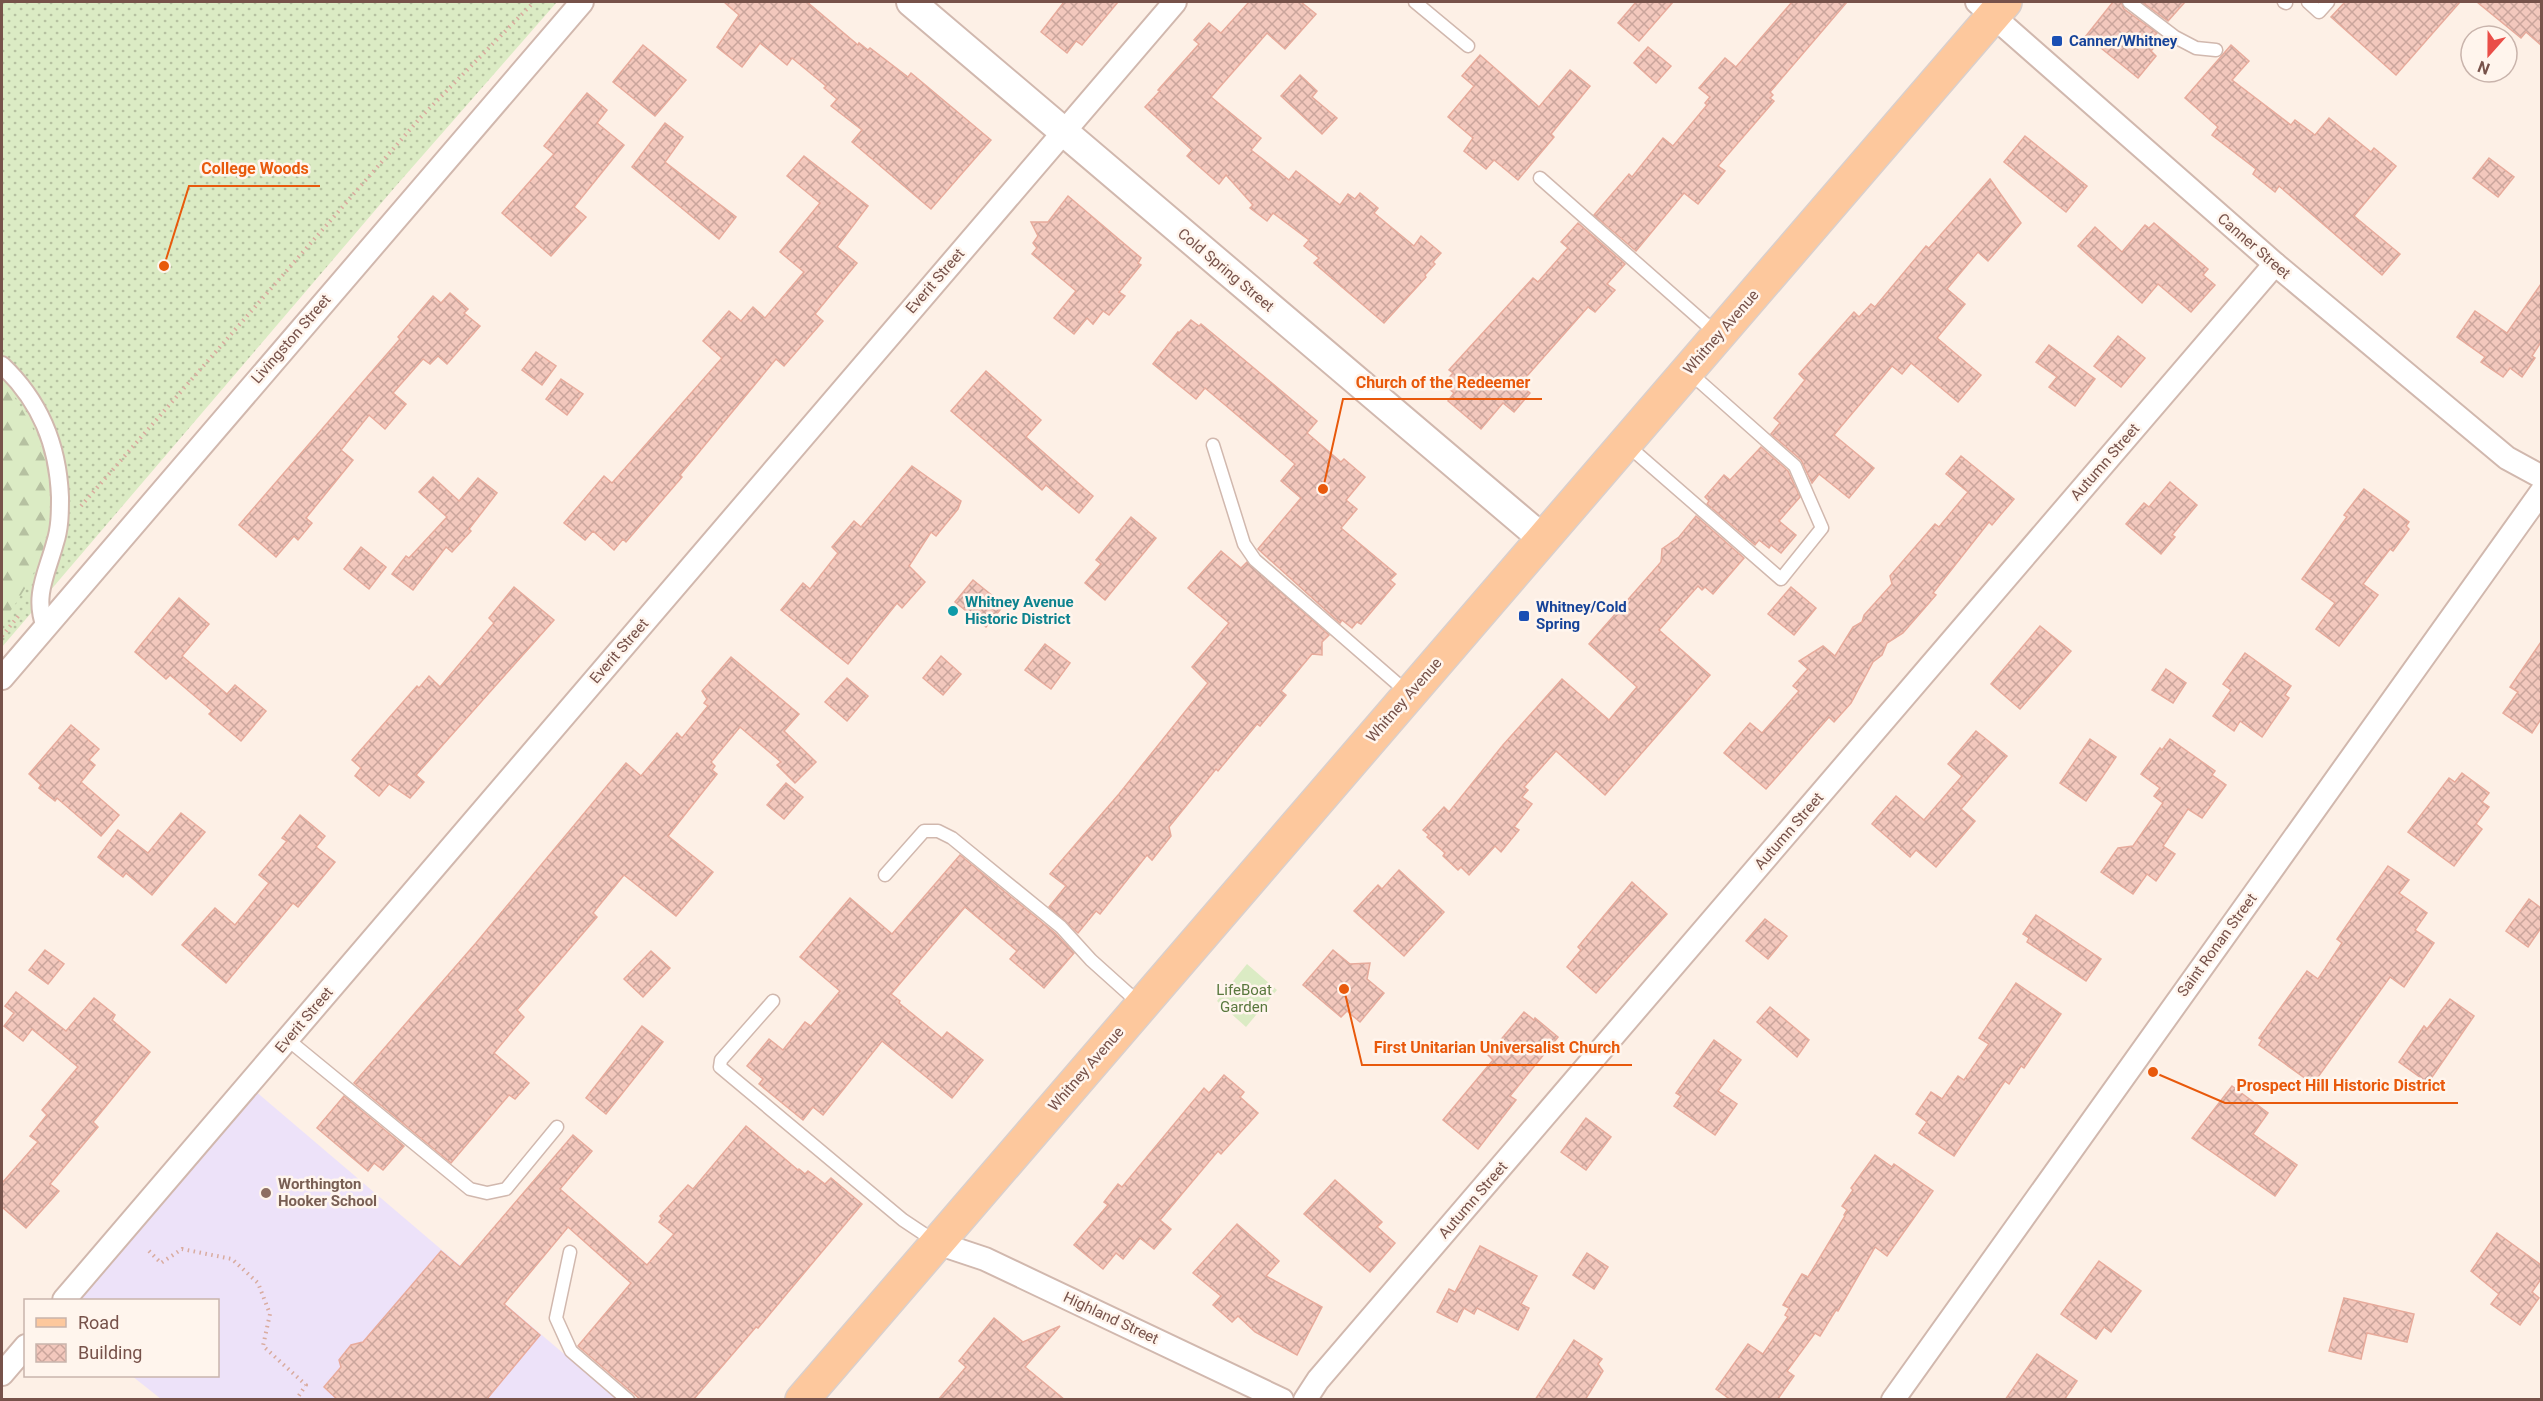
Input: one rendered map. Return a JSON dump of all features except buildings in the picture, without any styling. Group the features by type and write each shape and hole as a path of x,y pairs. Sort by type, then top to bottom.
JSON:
{"main road":[{"name":"Whitney Avenue","path":"802,1400 1718,335 1992,6"}],"street":[{"name":"Livingston Street","path":"2,678 582,2"},
{"name":"Cold Spring Street","path":"911,2 1543,539"},
{"name":"Everit Street","path":"65,1299 1175,2"},
{"name":"Canner Street","path":"1992,6 2275,264 2507,458 2541,477"},
{"name":"Autumn Street","path":"1305,1400 1334,1362 2275,264"},
{"path":"2,365 31,399 53,442 59,488 59,528 41,584 40,607 45,627"},
{"name":"Saint Ronan Street","path":"1893,1400 2541,491"},
{"name":"Highland Street","path":"937,1243 985,1259 1282,1400"},
{"path":"2,1374 24,1348"}],"lane":[{"path":"1415,2 1468,46"},
{"path":"2129,2 2175,37 2196,48 2216,50"},
{"path":"2308,2 2319,12 2328,2"},
{"path":"1540,178 1718,335"},
{"path":"1625,443 1781,579 1822,528 1795,466 1687,370"},
{"path":"1213,445 1244,544 1255,560 1409,694"},
{"path":"885,875 924,831 938,831 952,838 1061,927 1092,960 1141,1005"},
{"path":"773,1001 721,1060 720,1067 903,1220 937,1243"},
{"path":"287,1039 470,1189 487,1193 506,1189 557,1127"},
{"path":"570,1252 556,1318 571,1351 628,1400"}],"path":[{"path":"59,528 107,479 202,366 421,117 534,2"},
{"path":"149,1251 161,1263 182,1249 232,1259 258,1283 270,1314 263,1346 306,1385 296,1400"}],"shaded area":[{"name":"Worthington Hooker School","path":"248,1085 617,1399 161,1399 133,1377 219,1377 219,1299 65,1299"}],"green space":[{"path":"2,2 557,2 395,187 2,647"},
{"path":"2,380 38,439 45,460 49,485 49,513 48,527 38,564 22,594 2,623"},
{"name":"LifeBoat Garden","path":"1247,964 1277,990 1246,1027 1217,1001"}],"place":[{"name":"Canner/Whitney","path":"2057,41"},
{"name":"College Woods","path":"164,266"},
{"name":"Church of the Redeemer","path":"1323,489"},
{"name":"Whitney Avenue Historic District","path":"953,611"},
{"name":"Whitney/Cold Spring","path":"1524,616"},
{"name":"First Unitarian Universalist Church","path":"1344,989"},
{"name":"Prospect Hill Historic District","path":"2153,1072"},
{"name":"Worthington Hooker School","path":"266,1193"}]}
